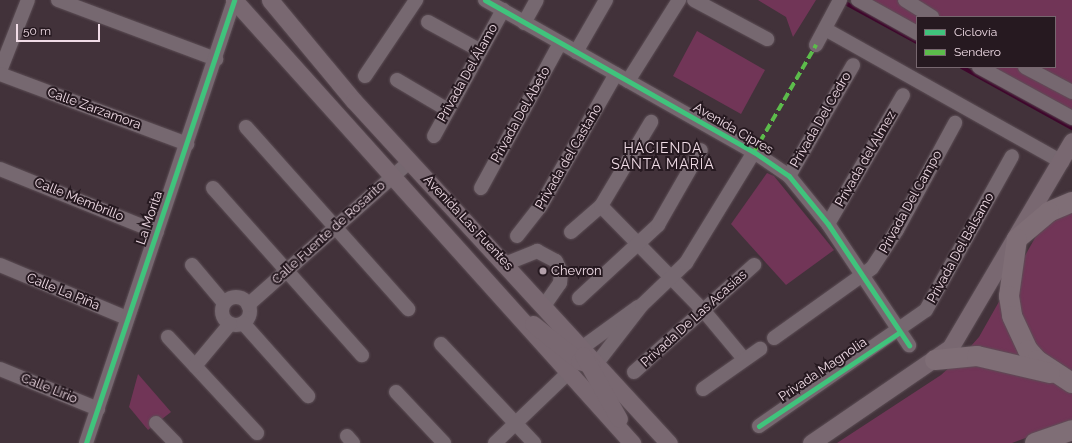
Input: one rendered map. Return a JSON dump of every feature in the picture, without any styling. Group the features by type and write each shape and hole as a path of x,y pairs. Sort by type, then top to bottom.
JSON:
{"highway":[{"path":"1064,378 1028,350 1012,316 1009,296 1017,240 1049,212 1072,202"},
{"path":"935,360 977,356 1064,378"},
{"path":"1035,443 1072,430"}],"main road":[{"name":"Avenida Las Fuentes","path":"234,0 518,315 567,374 632,443"},
{"name":"Avenida Las Fuentes","path":"270,0 410,161 583,347 591,364 669,443"},
{"path":"811,443 935,360 959,337 1068,155"},
{"path":"518,315 591,364 632,443"}],"street":[{"path":"0,71 28,0"},
{"path":"58,0 216,59"},
{"name":"La Morita","path":"86,443 127,318 216,59 234,0"},
{"path":"365,76 416,0"},
{"name":"Avenida Cipres","path":"485,0 754,152 789,176 828,224 860,276 909,345"},
{"path":"524,22 537,0"},
{"path":"576,52 606,0"},
{"name":"Privada del Castaño","path":"517,236 540,207 622,78 679,0"},
{"path":"694,0 767,39"},
{"path":"816,45 840,0"},
{"path":"858,0 916,32"},
{"path":"905,0 928,9"},
{"name":"Privada Del Álamo","path":"434,136 503,10"},
{"path":"428,22 481,51"},
{"path":"827,24 1068,155"},
{"name":"Privada Del Abeto","path":"481,188 560,43"},
{"name":"Privada Del Cedro","path":"789,176 853,65"},
{"path":"981,68 1072,118"},
{"path":"1027,68 1072,92"},
{"name":"Calle Zarzamora","path":"0,74 187,144"},
{"path":"397,80 448,110"},
{"name":"Privada del Almez","path":"828,224 903,95"},
{"path":"571,232 601,206 651,122"},
{"name":"Privada Del Campo","path":"774,338 860,276 884,252 955,123"},
{"path":"246,127 338,227 408,309"},
{"path":"579,298 639,246 658,225 701,150"},
{"path":"591,364 642,305 671,277 702,242 754,152"},
{"name":"Privada Del Bálsamo","path":"900,332 926,310 939,292 1012,156"},
{"name":"Calle Fuente de Rosarito","path":"248,306 410,161"},
{"name":"Calle Membrillo","path":"0,169 157,232"},
{"path":"213,188 362,355"},
{"path":"601,206 704,311 744,359"},
{"path":"505,264 537,251 556,261 561,272 560,283 544,306"},
{"name":"Calle La Piña","path":"0,265 127,318"},
{"path":"192,265 224,303"},
{"name":"Privada De Las Acasias","path":"634,372 754,265"},
{"path":"195,366 236,323 249,315 248,306 237,297 224,303"},
{"path":"224,303 222,312 236,323 308,396"},
{"path":"583,347 642,305"},
{"name":"Privada Magnolia","path":"759,426 900,332"},
{"path":"168,338 257,433"},
{"path":"441,344 534,443"},
{"path":"703,389 760,349"},
{"name":"Calle Lirio","path":"0,369 98,409"},
{"path":"495,443 567,374"},
{"path":"396,392 444,443"},
{"path":"156,423 174,443"}],"shaded area":[{"path":"758,0 816,0 793,37 786,17"},
{"path":"872,0 1072,0 1072,116 986,68 1056,68 1056,16 916,16 916,29"},
{"path":"697,31 765,70 741,114 673,76"},
{"path":"767,173 774,176 834,250 786,285 731,224"},
{"path":"1072,210 1072,421 1012,443 837,443 941,375 963,355 979,337 1044,222"},
{"path":"138,374 171,412 148,430 129,407"}],"waterway":[{"path":"842,1 916,41"},
{"path":"964,68 1072,128"}],"marked path":[{"path":"754,152 816,45"}],"cycle path":[{"path":"86,443 234,0"},
{"path":"485,0 754,152 789,176 828,224 909,345"},
{"path":"759,426 900,332"}],"place":[{"name":"Chevron","path":"543,271"}],"district":[{"name":"HACIENDA SANTA MARÍA","path":"663,156"}]}
